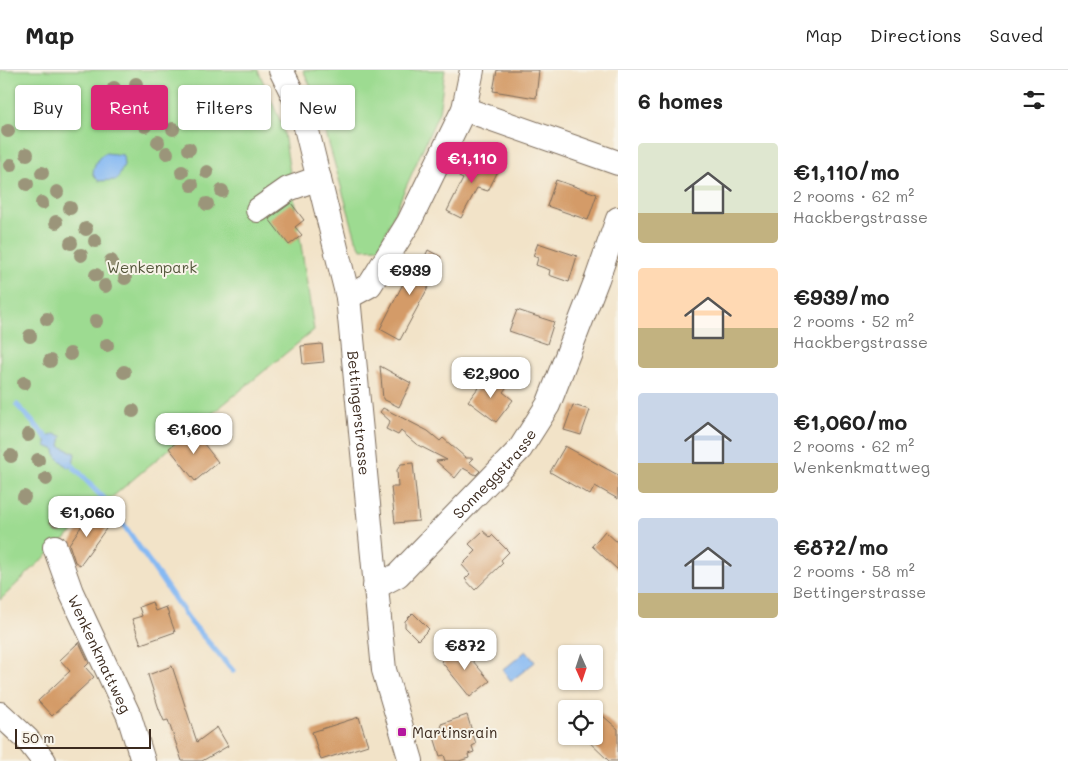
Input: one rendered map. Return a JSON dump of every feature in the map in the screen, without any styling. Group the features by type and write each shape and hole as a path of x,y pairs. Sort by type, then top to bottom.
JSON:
{"street":[{"name":"Bettingerstrasse","path":"281,70 303,115 348,297 384,670 406,758"},
{"path":"348,297 370,285 409,222 464,109 472,70"},
{"path":"464,109 618,163"},
{"path":"258,210 288,189 318,178"},
{"name":"Sonneggstrasse","path":"375,587 398,575 520,449 548,405 598,279 618,219"},
{"name":"Wenkenkmattweg","path":"55,547 71,592 129,716 143,761"},
{"path":"0,714 28,739 44,761"}],"green space":[{"name":"Wenkenpark","path":"0,70 258,70 265,85 178,85 178,130 271,130 271,100 281,122 281,130 283,130 314,330 114,495 0,600"},
{"path":"303,70 445,70 439,112 379,248 361,249 356,239 325,130 355,130 355,85 310,85"}],"water":[{"path":"106,153 123,155 124,165 117,180 99,181 93,175 96,162"},
{"path":"54,434 62,436 60,446 75,453 73,466 68,468 56,456 55,450 46,446 46,438"},
{"path":"526,651 535,662 511,681 503,670"}],"building":[{"path":"497,70 539,70 536,98 493,91"},
{"path":"470,155 499,169 488,191 477,188 461,218 447,211 463,179 459,177"},
{"path":"556,180 597,194 588,220 547,206"},
{"path":"291,203 304,220 295,227 302,235 289,245 269,219"},
{"path":"538,243 577,256 569,282 549,275 550,270 536,265 538,258 533,256"},
{"path":"428,250 441,257 432,273 430,284 400,340 380,329 413,264 420,267"},
{"path":"517,310 554,322 547,344 509,331"},
{"path":"322,344 324,362 303,364 301,346"},
{"path":"380,366 411,383 399,407 383,399"},
{"path":"485,379 491,383 494,379 506,388 503,392 513,400 496,422 468,401"},
{"path":"573,405 590,410 581,435 564,430"},
{"path":"383,408 428,431 440,441 443,438 466,458 473,458 469,462 480,471 476,475 463,468 455,478 436,461 447,460 416,444 401,431 398,435 386,429 390,421 380,412"},
{"path":"193,430 218,462 195,481 169,448"},
{"path":"565,446 618,475 618,499 595,486 590,495 550,472"},
{"path":"413,463 419,521 395,523 391,487 398,487 397,470 401,464"},
{"path":"90,514 108,526 80,565 75,562 69,544"},
{"path":"483,531 490,537 492,535 509,552 501,560 503,563 475,590 465,579 470,574 462,565 476,551 469,544"},
{"path":"605,531 618,543 618,570 592,546"},
{"path":"152,602 155,611 166,607 175,632 141,644 132,619 142,616 139,607"},
{"path":"413,613 429,629 418,640 405,627 405,621"},
{"path":"79,642 89,663 85,667 94,677 52,716 38,701 70,671 60,660"},
{"path":"460,646 490,681 470,697 441,661"},
{"path":"172,666 197,742 217,727 228,746 202,761 182,761 168,720 164,721 159,709 148,675"},
{"path":"467,715 476,744 472,746 474,752 468,754 469,758 459,761 446,761 444,755 440,756 434,737 438,736 436,730 442,727 441,724"},
{"path":"603,716 618,729 618,761 609,761 592,745 603,745"},
{"path":"359,717 368,745 321,760 312,732"}],"waterway":[{"path":"17,405 51,442"},
{"path":"69,462 110,505 190,621 233,671"}],"place":[{"name":"Martinsrain","path":"402,732"}]}
